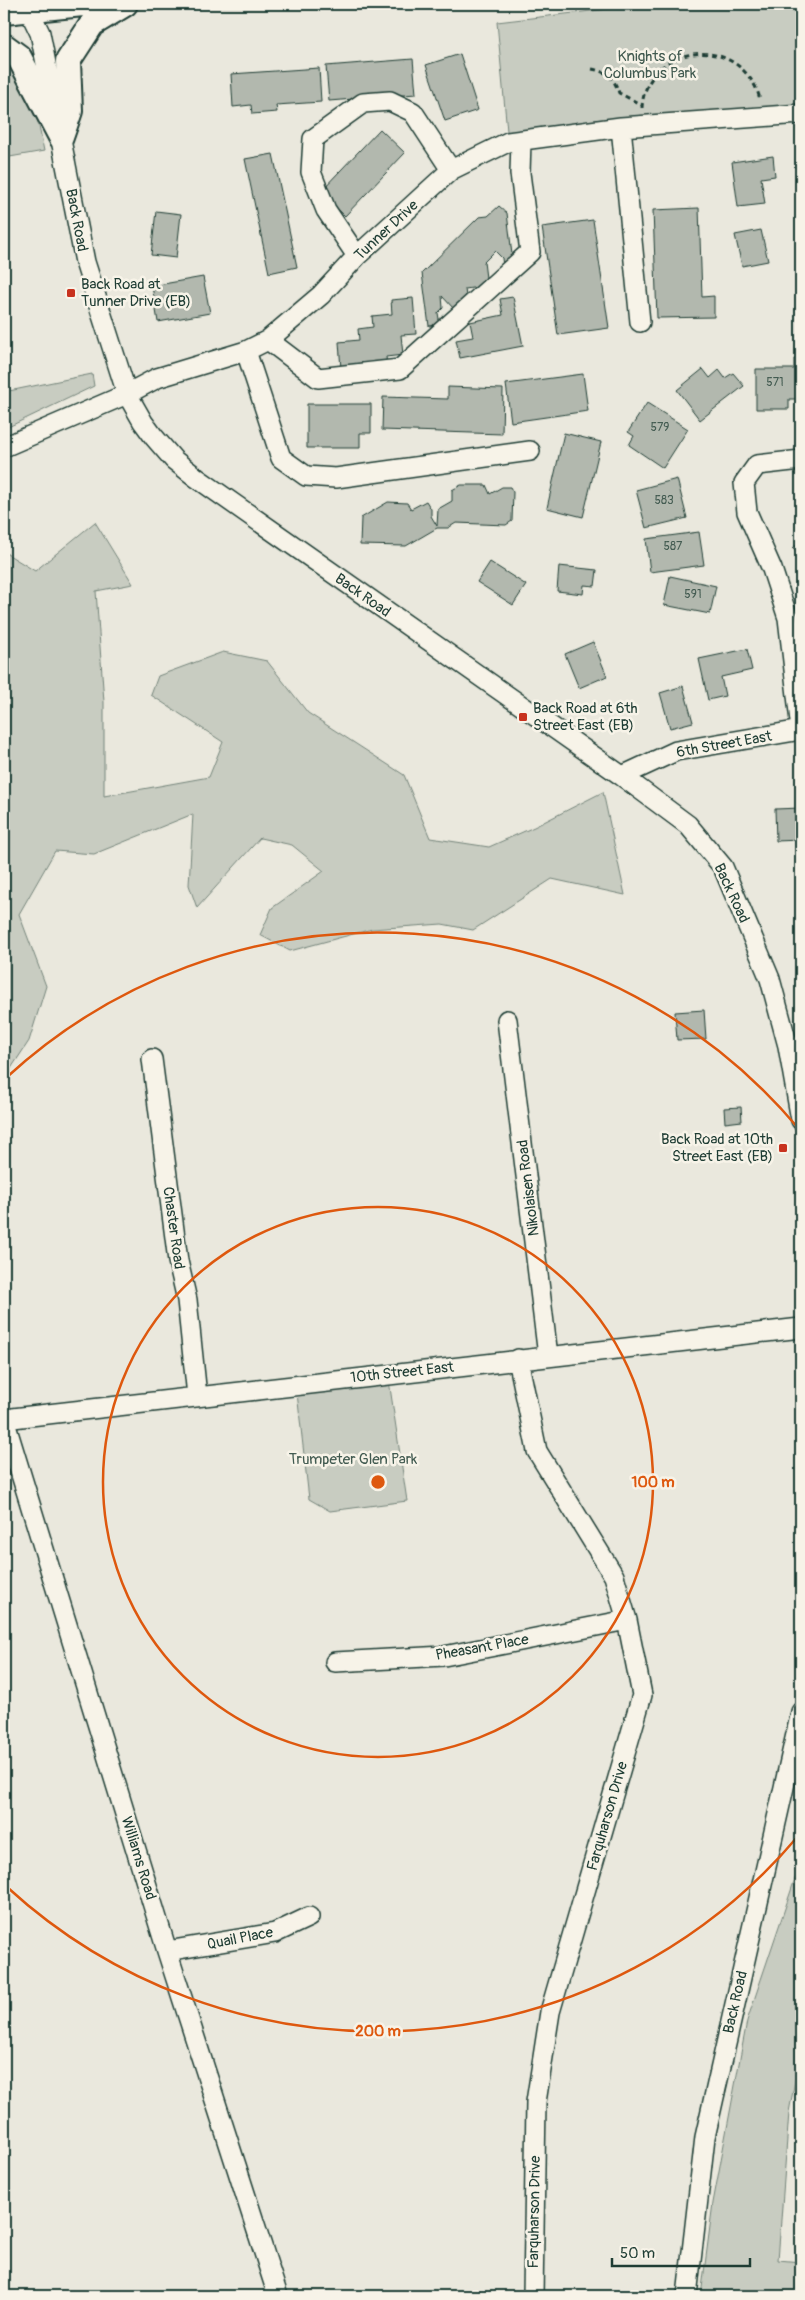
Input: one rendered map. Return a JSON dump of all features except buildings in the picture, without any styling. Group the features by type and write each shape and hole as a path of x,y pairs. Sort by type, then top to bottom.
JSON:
{"main road":[{"path":"4,12 28,7 83,4"},
{"path":"61,137 70,111 68,61 92,24 125,4"},
{"path":"4,46 19,57 61,137"}],"street":[{"name":"Back Road","path":"28,7 40,33 85,262 128,394 142,422 174,460 196,478 622,776 688,825 723,867 770,979 788,1046 801,1120"},
{"path":"357,256 326,210 311,172 313,140 363,102 390,101 413,112 450,170"},
{"name":"Tunner Drive","path":"4,446 128,394 157,378 246,351 268,340 321,295 357,256 450,170 508,142 621,127 801,114"},
{"path":"621,127 640,322"},
{"path":"268,340 318,378 400,369 530,252 520,173 521,141"},
{"path":"246,351 281,458 306,476 336,478 530,451"},
{"path":"801,460 757,465 744,483 747,512 772,569 788,618 801,730"},
{"name":"6th Street East","path":"622,776 676,751 801,730"},
{"name":"Nikolaisen Road","path":"507,1020 548,1356"},
{"name":"Chaster Road","path":"152,1059 178,1261 187,1300 197,1396"},
{"name":"10th Street East","path":"4,1419 801,1328"},
{"name":"Farquharson Drive","path":"518,1359 537,1451 614,1576 626,1620 642,1695 550,2012 536,2102 533,2296"},
{"name":"Williams Road","path":"4,1419 167,1952 278,2296"},
{"name":"Pheasant Place","path":"335,1662 444,1656 626,1620"},
{"name":"Back Road","path":"688,2296 705,2137 801,1712"},
{"name":"Quail Place","path":"167,1952 276,1933 309,1917"}],"path":[{"path":"643,126 642,105 648,85 660,69 676,58 697,52 718,54 736,64 751,78 760,97"},
{"path":"592,69 603,71 614,80 619,93 642,105"}],"green space":[{"name":"Knights of Columbus Park","path":"651,4 801,4 801,114 508,142 497,22"},
{"path":"4,64 22,78 33,97 44,151 4,158"},
{"path":"92,374 94,386 4,429 4,392"},
{"path":"95,522 133,584 96,591 104,702 104,796 209,777 223,742 151,695 158,676 223,652 267,661 308,713 404,775 430,838 489,847 534,827 603,792 625,895 552,879 473,930 442,924 372,929 290,951 260,935 272,908 324,871 292,845 260,838 197,908 189,885 193,814 94,854 55,851 19,914 46,986 29,1041 4,1079 4,552 35,571"},
{"name":"Trumpeter Glen Park","path":"388,1374 407,1501 330,1511 309,1499 296,1384"},
{"path":"801,1861 801,2049 789,2112 778,2260 801,2262 801,2296 701,2296 713,2203 747,2021"}],"place":[{"name":"Back Road at Tunner Drive (EB)","path":"71,293"},
{"name":"Back Road at 6th Street East (EB)","path":"523,717"},
{"name":"Back Road at 10th Street East (EB)","path":"783,1148"}]}
